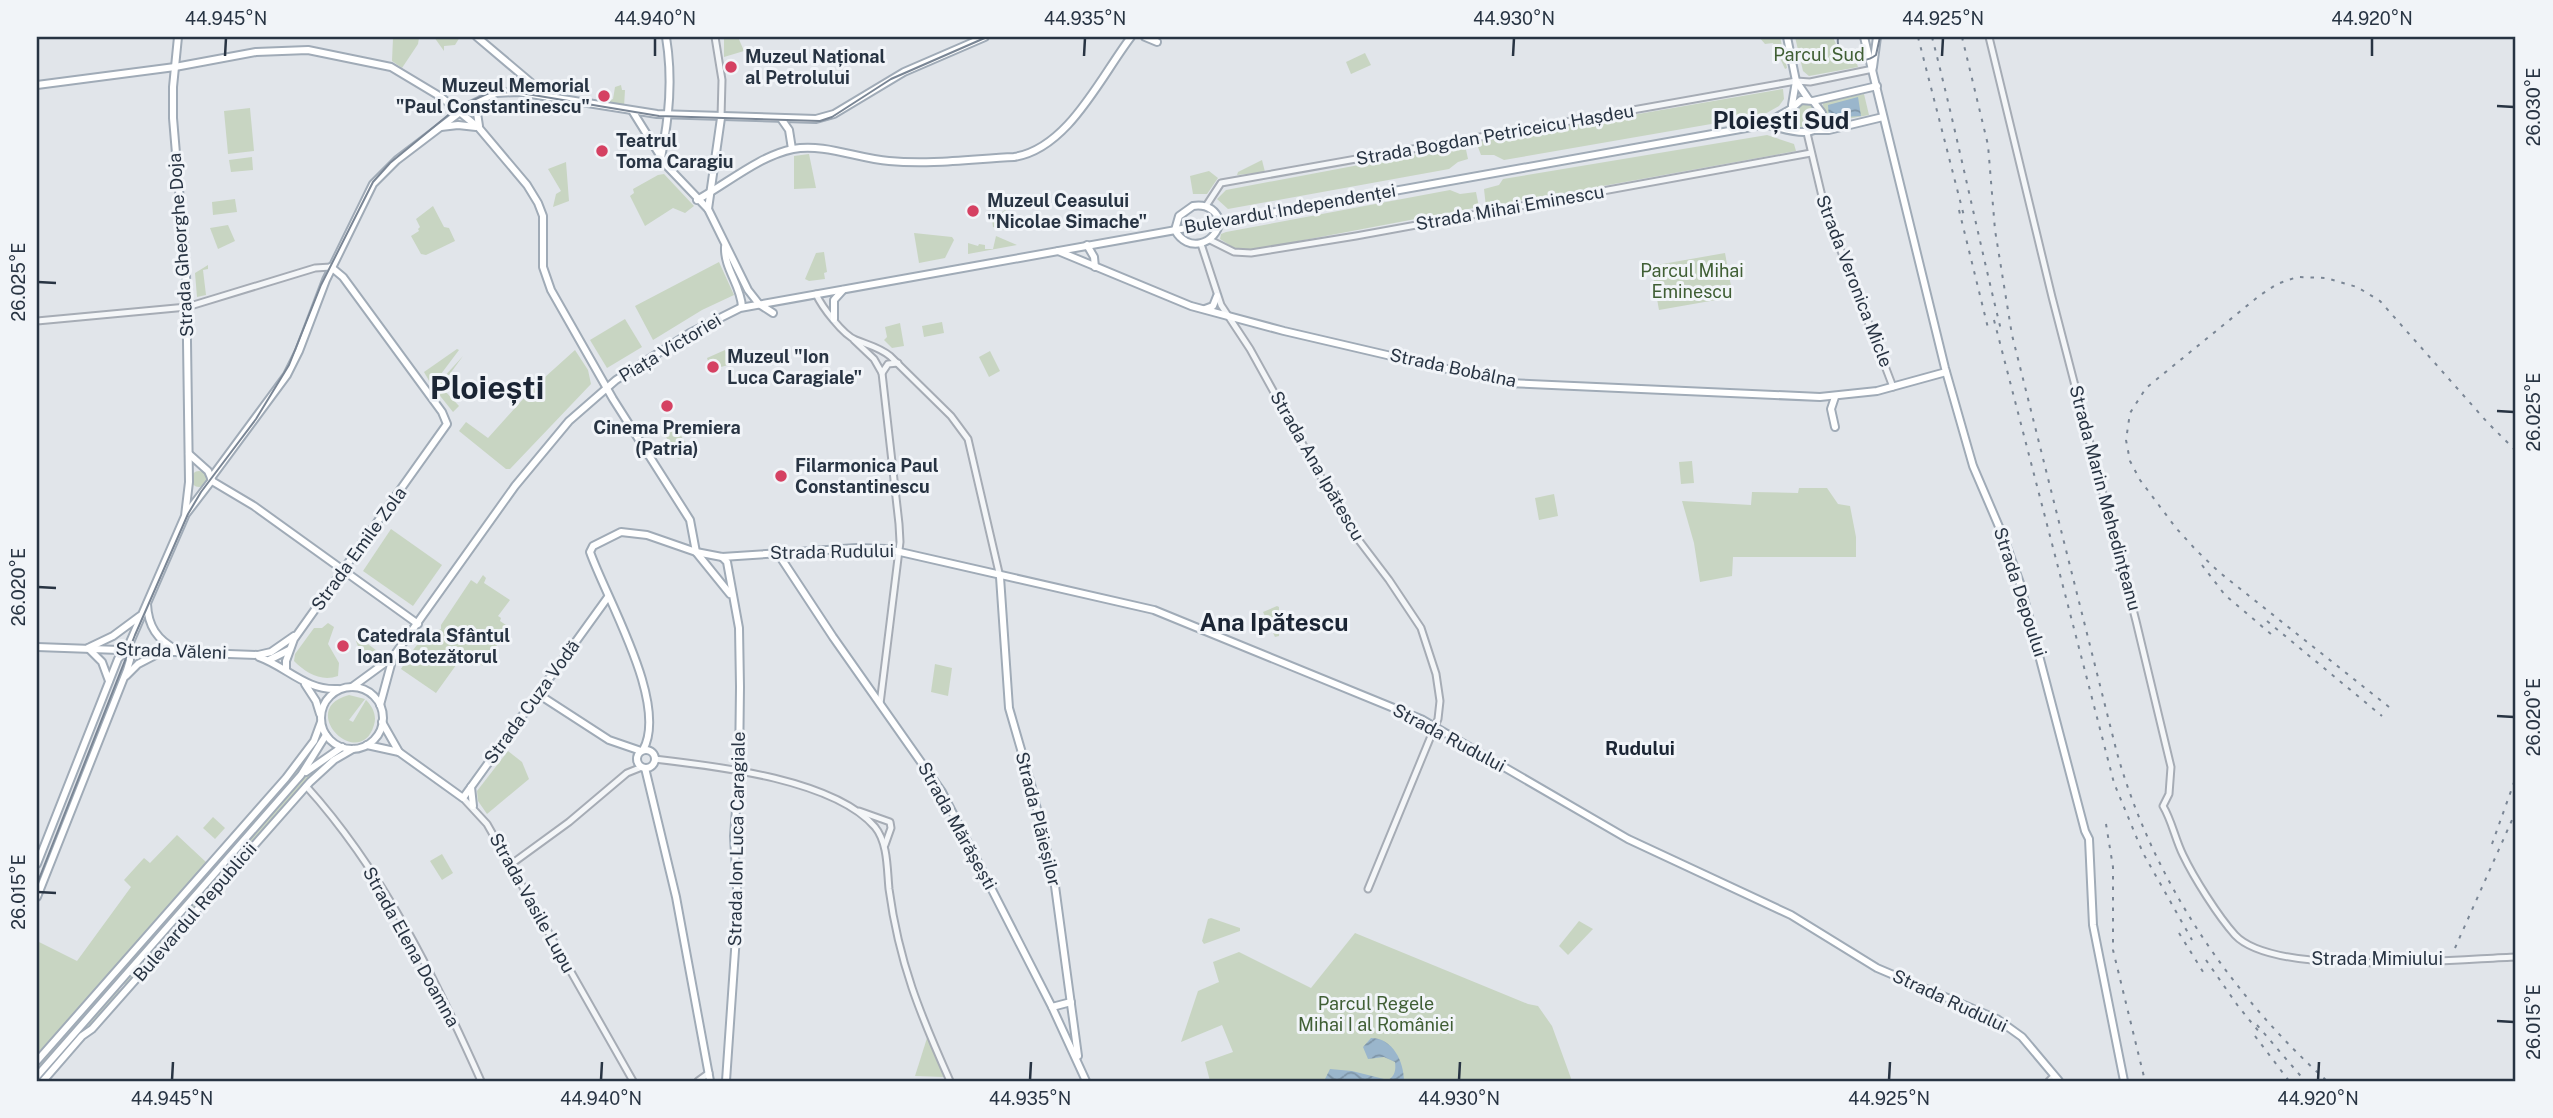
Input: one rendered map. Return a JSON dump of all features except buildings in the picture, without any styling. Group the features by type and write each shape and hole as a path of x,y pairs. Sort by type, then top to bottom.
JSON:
{"main road":[{"name":"Strada Gheorghe Doja","path":"178,37 173,118 187,307 189,478 185,516"},
{"path":"477,37 548,97"},
{"path":"661,158 669,115 671,74 666,37"},
{"path":"205,469 196,468 189,478 197,490 205,489 287,375 331,267 373,184 397,160 460,112 482,99 506,92 669,115 782,120 823,118 894,77 985,37"},
{"path":"697,200 760,163 795,149 820,149 877,160 909,162 1014,157 1026,154 1049,141 1069,122 1131,37"},
{"path":"1145,37 1157,42"},
{"path":"1787,37 1795,81 1789,119 1797,131"},
{"name":"Strada Depoului","path":"1864,37 1946,372 1973,466 2020,583 2089,839 2093,925 2124,1081"},
{"name":"Strada Depoului","path":"1873,69 1877,37"},
{"path":"37,85 175,67 270,51 315,50 391,67 441,97 480,128 527,185 538,203 543,216 542,257 548,284 606,387 690,520 696,552"},
{"path":"1795,81 1822,113 1821,124 1815,130"},
{"path":"1777,117 1786,106 1795,81"},
{"name":"Bulevardul Independenței","path":"816,294 1765,124 1801,100 1811,101 1877,86"},
{"path":"480,128 477,113 482,99"},
{"path":"633,111 661,158 708,209 748,290 759,304 773,313"},
{"path":"1807,133 1883,117"},
{"path":"708,209 721,118"},
{"path":"782,120 789,130 795,149"},
{"name":"Bulevardul Independenței","path":"1765,124 1807,133"},
{"path":"440,128 458,125 480,128"},
{"path":"1193,206 1206,206 1216,213 1220,221 1218,230 1210,240 1201,244 1185,242 1175,230 1182,212 1193,206"},
{"path":"725,245 724,258 741,294 742,307"},
{"path":"1087,245 1095,267"},
{"name":"Strada Bobâlna","path":"1057,250 1172,299 1203,309 1507,383 1835,397 1893,387 1946,372"},
{"name":"Strada Emile Zola","path":"286,670 289,650 299,633 443,432 447,420 343,278 331,267"},
{"path":"834,319 834,300 843,289"},
{"name":"Piața Victoriei","path":"606,387 690,333 742,307 816,294"},
{"path":"1203,309 1213,306 1217,296"},
{"path":"254,655 317,688 341,689 352,687 393,657 547,444 606,387"},
{"path":"1835,397 1831,409 1835,427"},
{"path":"189,454 205,469 211,479 254,506 418,624"},
{"name":"Strada Gheorghe Doja","path":"37,864 118,659 127,649 185,516 205,489"},
{"path":"710,1081 676,897 643,767 637,759 649,737 650,717 644,685 590,553 592,547 621,531 626,531 720,557"},
{"name":"Strada Rudului","path":"720,557 857,548 899,551 1000,577 1154,610 1373,698 1435,726 1628,838 1791,915 1877,968 2002,1021 2027,1043 2054,1080"},
{"name":"Strada Ion Luca Caragiale","path":"696,552 733,598"},
{"name":"Strada Mărășești","path":"777,552 942,792 1079,1061 1086,1081"},
{"path":"720,557 711,560 713,572 722,574 735,556"},
{"name":"Strada Ion Luca Caragiale","path":"720,557 727,567 740,635 739,769 734,836 738,907 726,1081"},
{"name":"Strada Plăieșilor","path":"1000,577 1009,708 1054,880 1079,1061"},
{"name":"Strada Cuza Vodă","path":"463,798 601,605 609,599"},
{"path":"147,600 149,620 155,632 163,642 179,651"},
{"path":"109,681 102,662 88,648 113,636 140,616"},
{"name":"Strada Văleni","path":"37,647 254,655 271,652 299,633"},
{"name":"Strada Gheorghe Doja","path":"37,897 123,680 130,660 127,649"},
{"path":"123,680 138,664 165,650"},
{"path":"268,660 289,650"},
{"path":"304,682 316,701 326,735 342,747 353,749 367,745 380,731 380,705 393,657"},
{"path":"352,687 369,692 380,705"},
{"path":"321,718 325,702 341,689"},
{"path":"538,694 598,734 629,748 652,752 655,759 651,766 643,767"},
{"name":"Bulevardul Republicii","path":"37,1061 286,778 312,746 321,718"},
{"name":"Strada Vasile Lupu","path":"382,722 399,752"},
{"name":"Bulevardul Republicii","path":"37,1076 301,775 326,735"},
{"path":"629,748 649,737"},
{"name":"Strada Vasile Lupu","path":"367,745 399,752 463,798"},
{"name":"Bulevardul Republicii","path":"301,775 342,747"},
{"name":"Bulevardul Republicii","path":"43,1081 306,786 331,762 353,749"},
{"path":"453,791 471,787 473,806"},
{"path":"1052,1007 1071,1002"}],"street":[{"path":"715,37 722,80 721,118"},
{"name":"Strada Marin Mehedințeanu","path":"1989,37 2171,767 2169,794 2163,806 2190,867 2225,922 2242,941"},
{"name":"Strada Bogdan Petriceicu Hașdeu","path":"1206,206 1221,183 1873,69"},
{"name":"Strada Veronica Micle","path":"1807,133 1825,209 1893,387"},
{"name":"Strada Mihai Eminescu","path":"1210,240 1234,253 1251,253 1811,153"},
{"name":"Strada Ana Ipătescu","path":"1201,244 1217,296 1228,316 1250,349 1348,526 1382,570 1420,628 1433,661 1439,711 1435,726 1368,889"},
{"path":"37,321 187,307 315,268 331,267"},
{"path":"816,294 834,319 877,362 882,373 899,524 899,551 880,704"},
{"path":"854,340 876,346 898,363 951,416 968,439 1000,577"},
{"path":"882,373 888,365 898,363"},
{"path":"655,759 739,769 815,791 884,819 890,824 884,846"},
{"path":"510,865 569,822 626,773 643,767"},
{"name":"Strada Elena Doamna","path":"306,786 355,849 394,910 453,1020 481,1081"},
{"name":"Strada Vasile Lupu","path":"463,798 487,824 633,1081"},
{"path":"850,807 877,830 884,846 893,914 906,976 950,1081"},
{"path":"877,830 878,821 884,819"},
{"path":"877,830 888,832"},
{"name":"Strada Mimiului","path":"2242,941 2270,954 2337,961 2516,957"},
{"path":"698,1081 709,1073"}],"green space":[{"path":"434,37 460,37 455,45 444,46 444,51"},
{"path":"724,37 738,37 744,51 724,57"},
{"name":"Parcul Sud","path":"1759,37 1780,37 1787,68 1785,69 1773,43 1765,44"},
{"name":"Parcul Sud","path":"1795,37 1833,37 1841,56 1858,67 1809,76 1803,71"},
{"path":"393,38 419,38 402,68 392,61"},
{"path":"1365,53 1371,65 1351,74 1346,62"},
{"path":"621,85 622,90 625,90 624,107 609,104 613,99 615,87"},
{"path":"1783,89 1784,99 1779,106 1763,115 1504,160 1494,155 1481,155 1476,142"},
{"path":"1864,94 1869,115 1825,123 1826,115 1822,102"},
{"path":"1806,104 1814,108 1818,116 1814,124 1806,128 1798,124 1794,116 1798,108"},
{"path":"250,108 254,151 228,154 224,111"},
{"path":"1767,135 1794,144 1796,151 1486,207 1484,189 1499,185 1503,179"},
{"path":"1465,145 1468,159 1449,169 1228,209 1217,199 1226,190"},
{"path":"809,154 816,188 794,189 794,156"},
{"path":"252,157 253,170 231,172 229,160"},
{"path":"1262,160 1265,172 1237,175 1238,172"},
{"path":"566,162 569,201 553,207 556,194 561,191 548,169"},
{"path":"1209,171 1218,178 1207,194 1193,194 1190,176"},
{"path":"664,174 694,206 685,213 673,208 645,226 630,196 634,193 633,189"},
{"path":"1450,190 1460,194 1476,192 1479,207 1257,249 1237,250 1220,239 1221,234 1226,232"},
{"path":"235,199 237,212 213,215 212,202"},
{"path":"433,206 455,241 426,255 421,254 411,236 419,231 416,219"},
{"path":"1005,210 1011,217 1010,224 1007,223 1006,227 1009,228 1008,231 993,227 992,219"},
{"path":"228,225 235,241 218,249 210,228"},
{"path":"914,233 952,237 954,240 945,258 919,263"},
{"path":"996,236 1017,245 968,254 968,243 993,249"},
{"path":"824,252 827,272 824,273 825,279 805,279 816,253"},
{"name":"Parcul Mihai Eminescu","path":"1725,253 1733,297 1659,310 1651,266"},
{"path":"719,262 734,295 702,310 653,340 635,306"},
{"path":"208,265 208,269 203,270 206,295 197,297 195,273"},
{"path":"625,319 642,347 607,368 590,340"},
{"path":"942,322 944,333 924,337 922,326"},
{"path":"900,323 904,346 892,348 884,340 887,337 885,327"},
{"path":"459,350 432,386 424,372"},
{"path":"575,350 588,370 591,384 510,469 506,469 459,431 466,422 488,438 534,387"},
{"path":"725,350 730,361 728,365 711,370 707,358"},
{"path":"990,351 1000,371 989,377 979,357"},
{"path":"463,356 444,382 445,391 459,406 453,412 437,392 443,378"},
{"path":"667,423 672,423 693,453 678,459 663,431"},
{"path":"1692,461 1694,483 1681,484 1679,462"},
{"path":"196,471 202,471 207,479 205,485 196,487 191,482 191,476"},
{"path":"1799,488 1827,488 1838,504 1850,506 1856,537 1856,557 1733,557 1732,576 1700,582 1694,543 1682,501 1751,505 1752,492 1798,493"},
{"path":"1554,494 1558,516 1539,520 1535,498"},
{"path":"391,529 442,565 413,606 363,571"},
{"path":"483,575 486,578 484,583 510,600 498,616 500,621 509,627 483,666 464,654 436,693 401,669 422,639 441,629 471,580 477,584"},
{"path":"1277,606 1279,636 1275,637 1263,612"},
{"path":"328,623 334,627 328,644 339,663 338,676 332,678 309,673 294,661 295,654 314,628 322,628"},
{"path":"359,637 377,651 363,659 356,641"},
{"path":"935,664 952,668 948,696 931,692"},
{"path":"349,695 365,699 349,720 353,722 366,700 375,715 374,725 367,738 357,743 336,733 329,723 328,712 334,702"},
{"path":"319,741 298,776 238,843 235,841"},
{"path":"508,751 522,762 529,779 487,814 478,801 477,791"},
{"path":"333,757 314,772 245,850 242,847 301,779"},
{"path":"213,817 225,828 215,839 203,828"},
{"path":"177,835 207,863 37,1055 37,941 77,961 131,887 124,880 144,858 150,863"},
{"path":"231,846 235,849 120,979 117,976"},
{"path":"239,852 242,855 127,986 124,984"},
{"path":"442,854 453,873 442,880 430,861"},
{"path":"1208,919 1240,928 1240,931 1204,944 1202,941"},
{"path":"1579,921 1593,929 1568,955 1559,946"},
{"name":"Parcul Regele Mihai I al României","path":"1355,933 1538,1006 1552,1026 1572,1081 1210,1081 1205,1062 1233,1052 1222,1025 1181,1042 1198,991 1219,982 1213,962 1239,952 1311,988"},
{"path":"110,982 113,984 38,1071 37,1064"},
{"path":"117,988 120,991 111,1002 43,1075 42,1074"},
{"path":"927,1038 944,1077 915,1076"}],"water":[{"path":"1858,97 1861,116 1829,118 1828,105"},
{"path":"1371,1038 1385,1042 1396,1052 1404,1081 1324,1081 1330,1069 1352,1071 1388,1080 1394,1072 1395,1062 1384,1057 1368,1059 1363,1047"}],"tram line":[{"path":"37,884 135,635 188,514 201,492 256,419 289,365 321,285 373,182 390,163 458,107 489,93 515,92 659,116 820,121 832,117 891,79 987,37"},
{"path":"1838,37 1840,51 1844,56 1856,60 1870,59 1876,55 1880,37"}],"railway":[{"path":"1918,37 1964,216"},
{"path":"1932,37 2001,330"},
{"path":"1962,37 1988,145 1995,230 2012,335 2117,753 2132,800 2151,846 2199,932 2258,1011 2327,1081"},
{"path":"1959,210 1989,332"},
{"path":"2389,707 2219,572 2176,528 2140,480 2130,461 2126,440 2130,413 2146,388 2259,296 2277,284 2297,277 2326,278 2357,287 2380,301 2516,451"},
{"path":"1994,320 2114,783 2143,853 2192,940"},
{"path":"2202,565 2225,595 2271,634"},
{"path":"2267,621 2382,716"},
{"path":"2492,844 2516,777"},
{"path":"2455,948 2516,811"},
{"path":"2106,824 2113,867 2113,950 2145,1081"},
{"path":"2179,933 2205,975"},
{"path":"2206,960 2260,1033"},
{"path":"2257,1025 2305,1081"},
{"path":"2255,1036 2289,1081"}],"place":[{"name":"Muzeul Național al Petrolului","path":"731,67"},
{"name":"Muzeul Memorial \"Paul Constantinescu\"","path":"604,96"},
{"name":"Teatrul Toma Caragiu","path":"602,151"},
{"name":"Muzeul Ceasului \"Nicolae Simache\"","path":"973,211"},
{"name":"Muzeul \"Ion Luca Caragiale\"","path":"713,367"},
{"name":"Cinema Premiera (Patria)","path":"667,406"},
{"name":"Filarmonica Paul Constantinescu","path":"781,476"},
{"name":"Catedrala Sfântul Ioan Botezătorul","path":"343,646"}],"district":[{"name":"Ploiești Sud","path":"1781,121"},
{"name":"Ploiești","path":"487,388"},
{"name":"Ana Ipătescu","path":"1274,623"},
{"name":"Rudului","path":"1640,748"}]}
